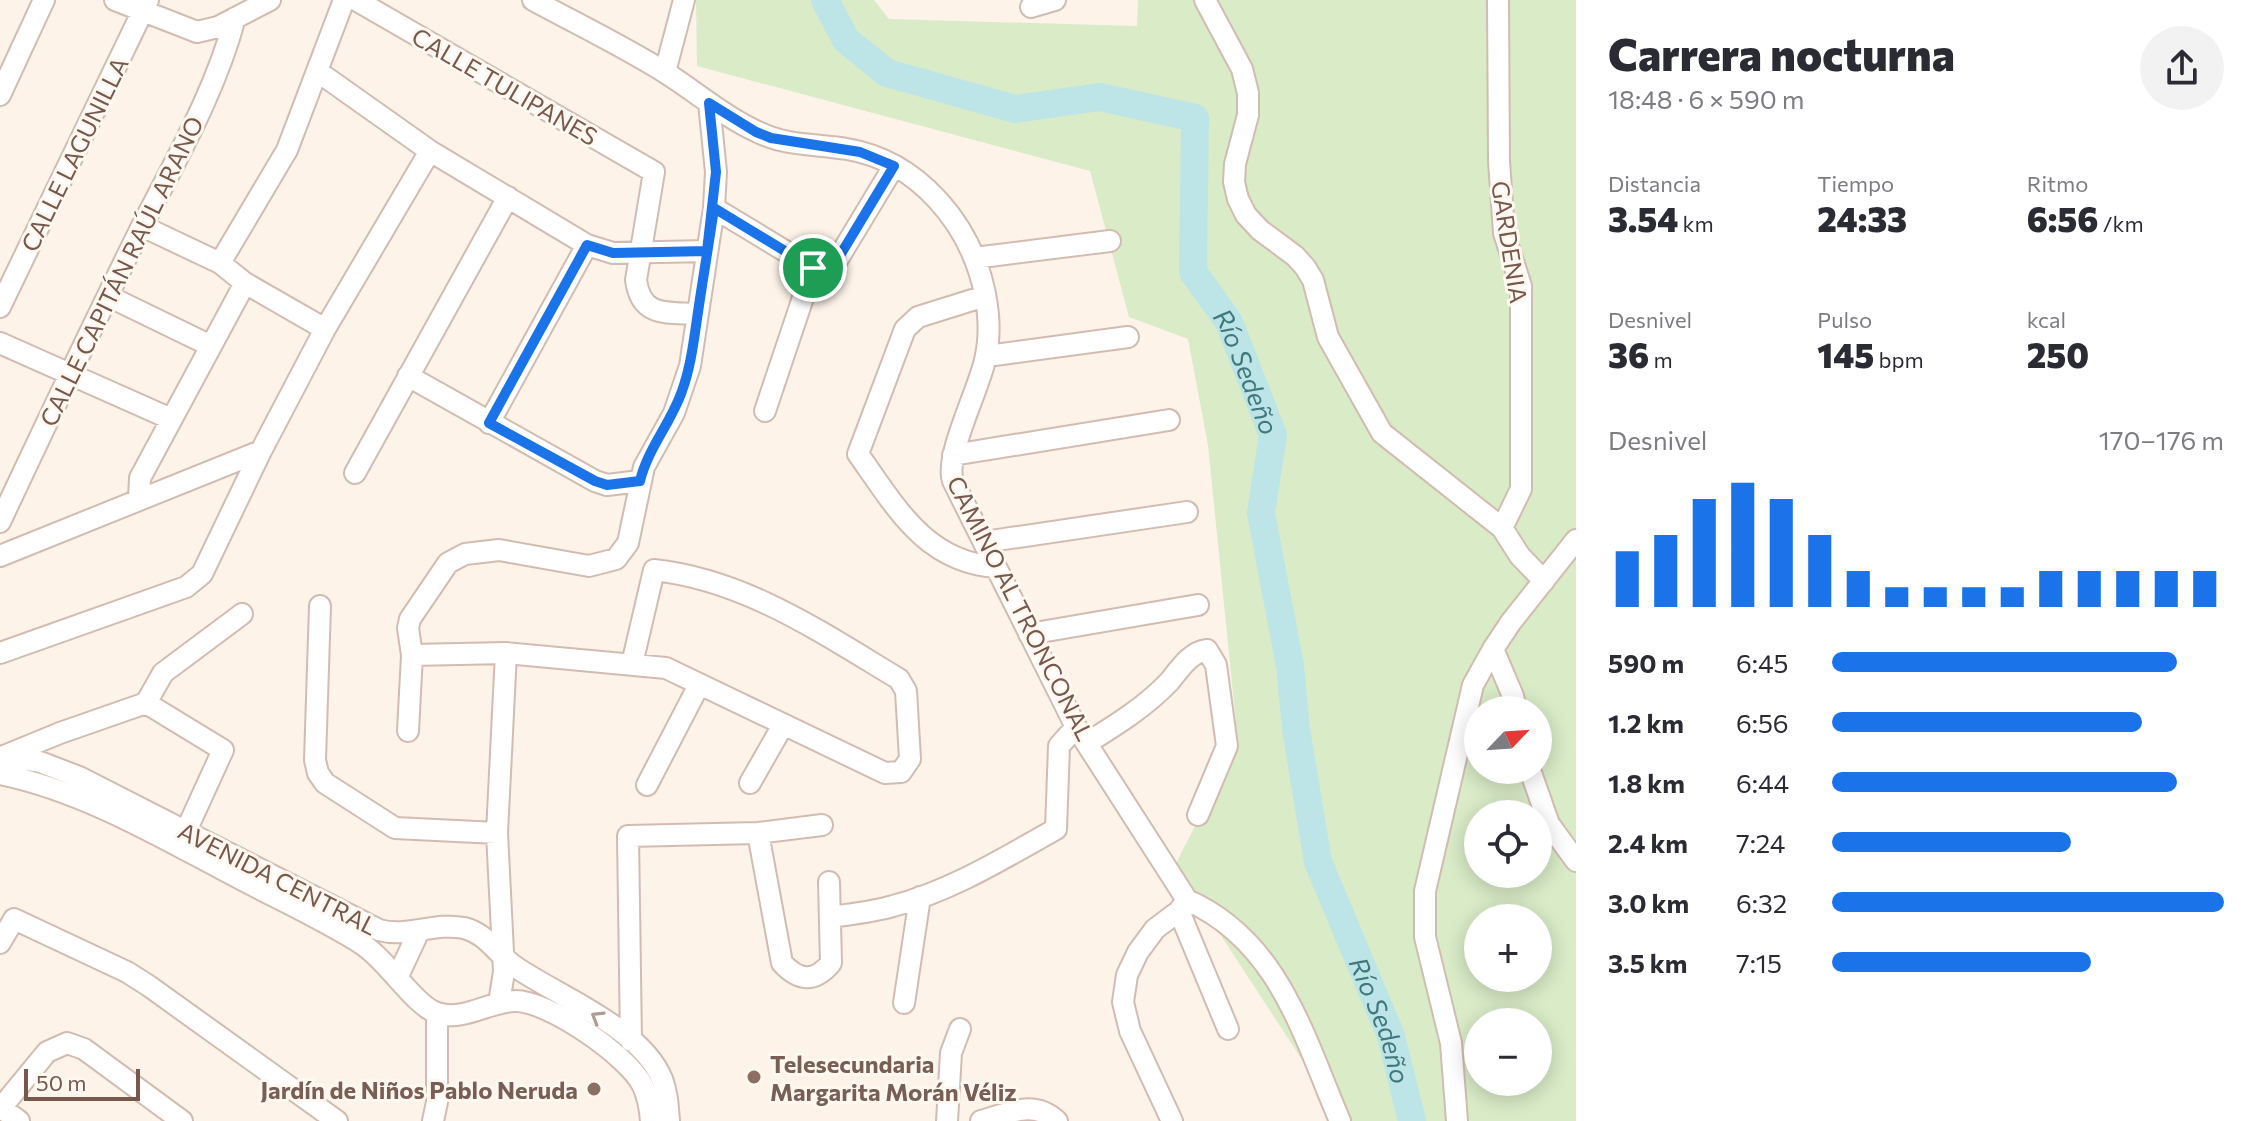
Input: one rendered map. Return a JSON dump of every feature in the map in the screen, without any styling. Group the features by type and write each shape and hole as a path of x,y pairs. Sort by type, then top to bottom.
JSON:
{"street":[{"path":"0,95 44,0"},
{"path":"115,0 146,5 197,32 207,31 262,2"},
{"path":"220,263 287,150 344,0"},
{"name":"CALLE TULIPANES","path":"356,0 654,172 641,251"},
{"name":"CAMINO AL TRONCONAL","path":"533,0 665,72 756,132 771,138 860,152 894,166 936,196 974,258 985,296 988,322 987,356 953,455 950,473 1082,735 1183,906 1213,911 1262,956 1283,988 1340,1121"},
{"path":"665,72 684,0"},
{"path":"1031,7 1055,0"},
{"path":"1205,0 1242,69 1248,93 1248,115 1235,164 1234,182 1246,215 1305,267 1313,280 1328,337 1382,433 1502,528 1520,556 1544,581"},
{"name":"GARDENIA","path":"1498,0 1499,161 1504,233 1521,286 1521,489 1502,528"},
{"name":"CALLE LAGUNILLA","path":"0,307 146,5"},
{"name":"CALLE CAPITÁN RAÚL ARANO","path":"0,522 68,374 186,143 224,57 235,18"},
{"path":"317,71 430,151 587,245 613,253 707,251"},
{"path":"408,731 412,655 408,628 410,619 454,558 499,550 589,566 616,559 624,551 631,534 640,481 649,454 674,413 690,366 714,208 716,172 709,103"},
{"path":"0,653 135,606 195,581 202,574 261,451 325,329 430,151"},
{"path":"714,208 820,270 833,267 894,166"},
{"path":"355,473 508,197"},
{"path":"142,226 220,263 245,283 325,329"},
{"path":"974,258 1110,241"},
{"path":"489,423 587,245"},
{"path":"641,251 636,280 642,301 658,312 698,314"},
{"path":"765,411 820,270"},
{"path":"139,498 140,478 245,283"},
{"path":"108,296 211,346"},
{"path":"985,296 918,317 905,329 858,454 923,538 959,560 977,566 996,567"},
{"path":"987,356 1128,337"},
{"path":"0,343 171,419"},
{"path":"408,376 595,481 607,485 640,481"},
{"path":"953,455 1169,420"},
{"path":"0,556 261,451"},
{"path":"984,542 1187,512"},
{"path":"1457,1121 1451,1043 1425,937 1425,891 1473,685 1493,649 1576,540"},
{"path":"412,655 506,653 666,668 885,773 901,772 910,759 904,684 899,679 783,610 698,577 654,570 632,664"},
{"path":"1029,634 1198,605"},
{"path":"320,606 315,760 318,773 325,783 395,828 497,833"},
{"path":"1,762 60,733 146,703 163,673 242,614"},
{"path":"1493,649 1513,696"},
{"path":"831,917 893,906 920,897 979,872 1056,829 1059,746 1146,703 1193,655 1207,650 1216,665 1227,746 1198,815"},
{"path":"499,1003 503,985 503,957 497,833 506,653"},
{"path":"647,785 699,685"},
{"path":"146,703 223,750 186,831"},
{"path":"750,783 783,725"},
{"name":"AVENIDA CENTRAL","path":"1,762 40,762 60,769 379,930 403,934 461,927 478,933 503,957 611,1025 651,1060 662,1079 669,1121"},
{"name":"AVENIDA CENTRAL","path":"1,762 164,839 349,936 366,947 398,976 418,1000 437,1013"},
{"path":"1535,784 1549,824 1576,861"},
{"path":"631,1041 628,836 758,833 822,825"},
{"path":"758,833 782,963 792,974 807,978 823,973 831,963 829,882"},
{"path":"904,1003 920,897"},
{"path":"1172,1121 1130,1031 1123,1002 1127,975 1138,952 1155,929 1183,906 1228,1029"},
{"path":"0,943 14,919 127,972 337,1121"},
{"path":"398,976 419,931"},
{"path":"433,1121 437,1102 437,1013 466,1013 516,1000 543,1007 617,1054 642,1084 649,1102 651,1121"},
{"path":"947,1121 951,1053 960,1029"},
{"path":"19,1121 1,1108 47,1052 67,1043 84,1049 182,1121"},
{"path":"981,1121 1033,1107 1045,1110 1057,1121"}],"green space":[{"path":"696,0 874,0 889,19 1137,26 1138,0 1576,0 1576,1121 1342,1121 1175,865 1238,743 1208,445 1188,339 1129,317 1090,171 697,66"}],"waterway":[{"name":"Río Sedeño","path":"825,0 846,40 887,73 1015,109 1100,97 1195,118 1193,272 1229,322 1273,435 1261,513 1290,666 1296,729 1318,862 1391,1036 1412,1121"}],"place":[{"name":"Telesecundaria Margarita Morán Véliz","path":"754,1077"},
{"name":"Jardín de Niños Pablo Neruda","path":"594,1089"}],"route":[{"path":"709,103 771,138 860,152 894,166 833,267 820,272 813,268 714,208 690,366 674,413 649,454 640,481 607,485 595,481 489,423 587,245 613,253 707,251 716,172 709,103"}]}
